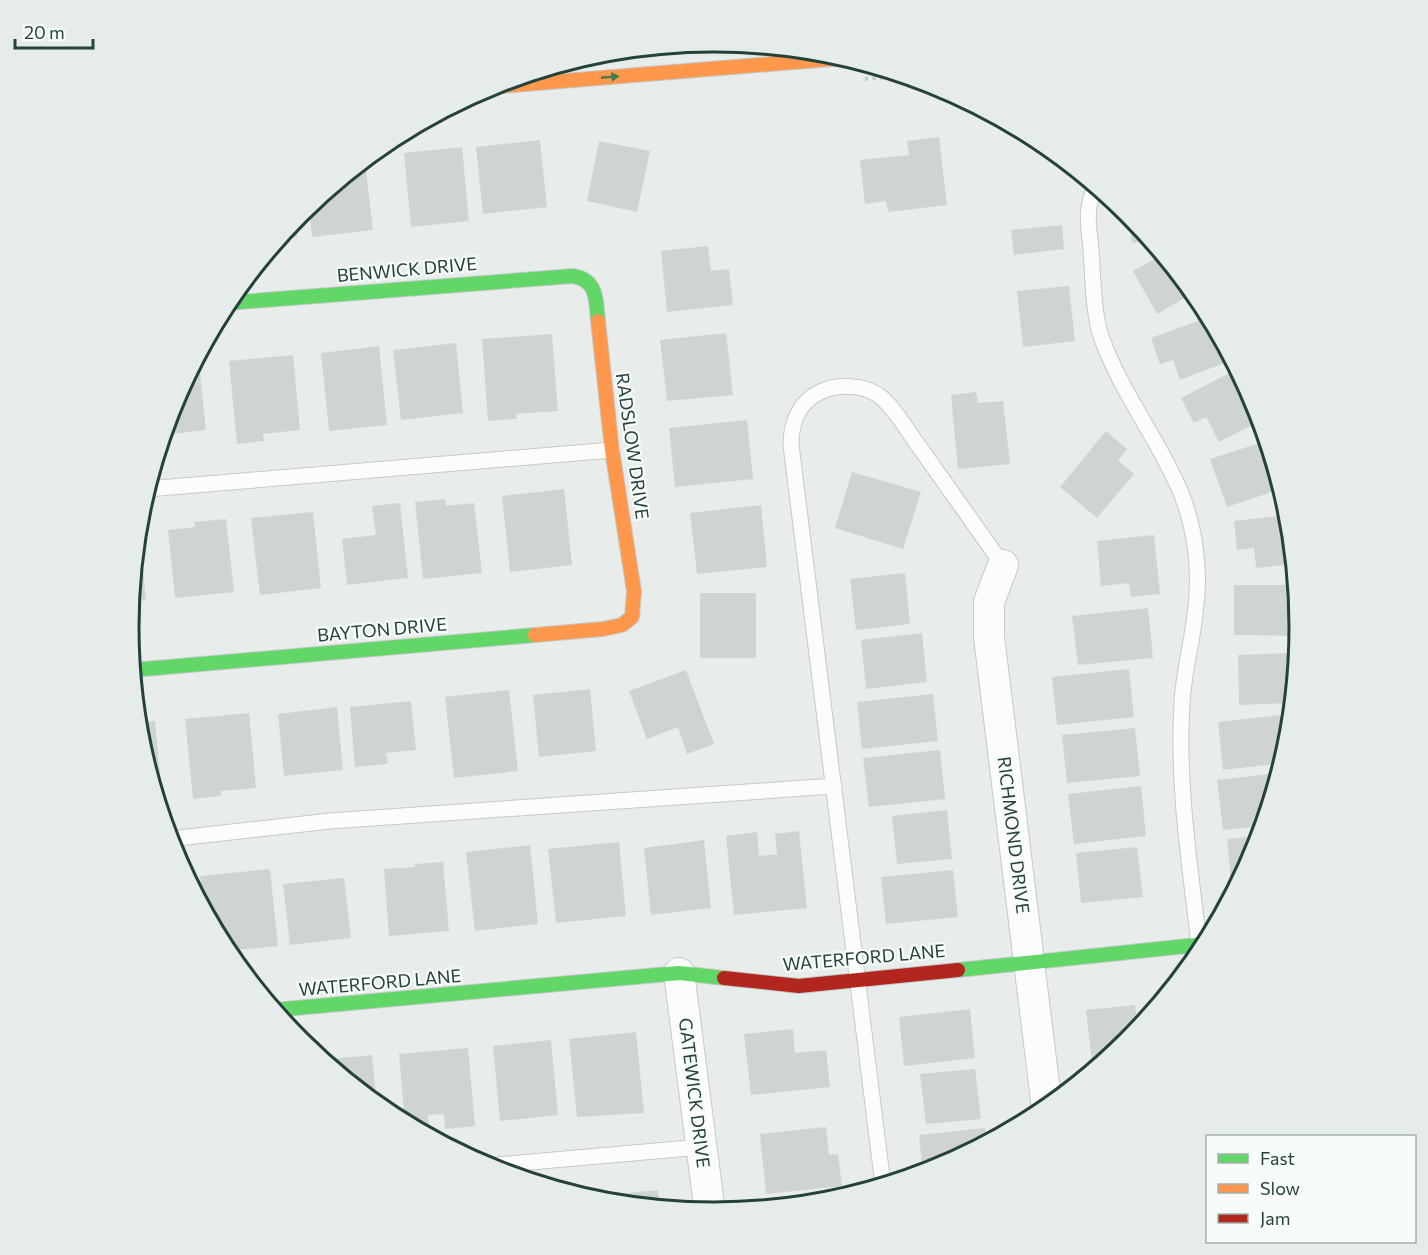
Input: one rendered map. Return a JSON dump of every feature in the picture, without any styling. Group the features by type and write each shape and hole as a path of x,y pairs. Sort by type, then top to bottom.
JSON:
{"street":[{"path":"527,84 809,61"},
{"name":"BENWICK DRIVE","path":"240,302 551,277 576,276 588,280"},
{"name":"RADSLOW DRIVE","path":"588,280 595,294 612,450 634,591 632,617"},
{"name":"RICHMOND DRIVE","path":"1003,565 989,603 989,637 1046,1097"},
{"name":"BAYTON DRIVE","path":"140,669 603,629 622,625 632,617"},
{"name":"WATERFORD LANE","path":"284,1009 679,973 799,986 1193,945"},
{"name":"GATEWICK DRIVE","path":"679,973 708,1202"}],"lane":[{"path":"1092,194 1088,210 1095,297 1101,338 1181,494 1191,527 1196,556 1196,612 1182,703 1181,767 1201,933"},
{"path":"882,1177 791,445 795,417 805,403 821,392 849,386 881,397 1003,565"},
{"path":"157,488 612,450"},
{"path":"179,838 330,821 834,786"},
{"path":"508,1164 701,1147"}],"building":[{"path":"939,137 947,205 888,212 886,201 865,204 860,160 909,155 907,141"},
{"path":"540,140 547,207 483,214 476,147"},
{"path":"599,141 650,151 637,212 587,201"},
{"path":"462,147 469,221 411,227 404,153"},
{"path":"366,170 373,230 312,237 310,218"},
{"path":"1062,225 1064,249 1014,255 1011,230"},
{"path":"1130,231 1140,242 1132,243"},
{"path":"708,246 711,271 729,269 733,305 667,312 661,251"},
{"path":"1155,259 1185,298 1157,314 1133,271"},
{"path":"1069,286 1075,341 1023,347 1017,291"},
{"path":"1200,320 1224,363 1180,380 1173,360 1160,364 1151,338"},
{"path":"726,333 733,395 667,401 660,340"},
{"path":"552,334 558,411 516,414 517,419 488,421 482,339"},
{"path":"456,343 463,413 401,420 393,350"},
{"path":"379,346 387,425 329,431 321,353"},
{"path":"293,355 300,430 263,434 264,441 237,444 229,361"},
{"path":"200,370 206,430 173,434"},
{"path":"1230,373 1252,425 1219,442 1206,417 1194,423 1181,398"},
{"path":"976,392 978,403 1003,401 1010,464 958,469 951,395"},
{"path":"747,420 753,479 675,487 669,428"},
{"path":"1106,431 1127,449 1118,461 1134,474 1097,518 1060,487"},
{"path":"1258,444 1272,492 1227,507 1210,459"},
{"path":"852,472 921,492 903,549 835,528"},
{"path":"564,489 572,565 510,572 502,496"},
{"path":"445,499 446,506 474,503 482,573 423,579 415,502"},
{"path":"400,503 408,578 347,585 342,539 376,535 372,506"},
{"path":"761,505 767,567 697,574 690,513"},
{"path":"313,512 321,588 260,595 251,518"},
{"path":"1278,516 1285,565 1256,568 1254,548 1237,550 1234,521"},
{"path":"226,519 234,592 175,598 168,530 195,527 194,522"},
{"path":"1154,535 1160,594 1131,597 1129,583 1101,586 1097,541"},
{"path":"143,565 146,600 140,601"},
{"path":"905,573 910,624 856,630 850,579"},
{"path":"1234,585 1287,585 1289,636 1234,635"},
{"path":"700,593 756,593 756,658 700,658"},
{"path":"1148,608 1153,658 1078,665 1072,616"},
{"path":"922,633 927,682 866,689 861,640"},
{"path":"1288,653 1284,703 1239,705 1238,655"},
{"path":"1129,669 1134,717 1057,725 1052,677"},
{"path":"686,670 714,744 687,754 678,727 647,739 629,691"},
{"path":"590,689 596,751 539,757 533,695"},
{"path":"509,690 518,771 454,778 445,697"},
{"path":"933,694 938,741 862,749 857,702"},
{"path":"411,701 416,750 386,753 388,764 355,767 350,707"},
{"path":"337,707 343,770 284,776 278,714"},
{"path":"249,713 256,788 221,791 221,796 193,799 185,719"},
{"path":"1282,715 1272,764 1223,770 1218,722"},
{"path":"155,721 160,775 150,740 147,722"},
{"path":"1135,728 1140,776 1067,783 1062,735"},
{"path":"940,750 945,799 869,807 863,758"},
{"path":"1269,774 1253,827 1223,830 1217,780"},
{"path":"1141,786 1146,836 1074,844 1068,794"},
{"path":"947,810 952,859 897,864 892,816"},
{"path":"799,831 807,908 734,915 726,836 757,832 759,856 777,854 775,834"},
{"path":"1249,837 1231,880 1227,839"},
{"path":"704,840 711,908 651,915 644,848"},
{"path":"619,842 626,916 556,923 548,849"},
{"path":"530,845 538,924 475,931 466,852"},
{"path":"1137,847 1143,897 1081,903 1076,853"},
{"path":"443,862 449,931 389,936 384,869"},
{"path":"270,869 278,946 238,950 202,888 200,876"},
{"path":"953,870 958,917 886,924 881,877"},
{"path":"344,878 351,938 290,945 283,884"},
{"path":"1135,1005 1137,1017 1092,1061 1086,1010"},
{"path":"970,1009 975,1058 904,1066 899,1017"},
{"path":"793,1029 795,1053 826,1050 830,1087 751,1095 744,1034"},
{"path":"636,1032 644,1113 577,1117 569,1039"},
{"path":"551,1040 558,1115 500,1121 493,1046"},
{"path":"468,1048 475,1126 445,1129 444,1114 428,1115 429,1127 404,1112 399,1054"},
{"path":"372,1055 376,1092 364,1084 334,1059"},
{"path":"975,1069 981,1119 926,1124 920,1074"},
{"path":"826,1127 829,1155 838,1154 842,1186 766,1194 760,1134"},
{"path":"985,1128 985,1134 922,1163 919,1135"},
{"path":"658,1190 659,1200 639,1198 618,1194"}],"traffic: fast":[{"path":"240,302 573,276 587,282 594,292 598,321"},
{"path":"140,669 535,635"},
{"path":"958,970 1193,945"},
{"path":"284,1009 679,973 724,978"}],"traffic: slow":[{"path":"526,84 809,61"},
{"path":"535,635 603,629 622,625 632,617 634,591 612,450 598,321"}],"traffic: jam":[{"path":"724,978 799,986 958,970"}]}
